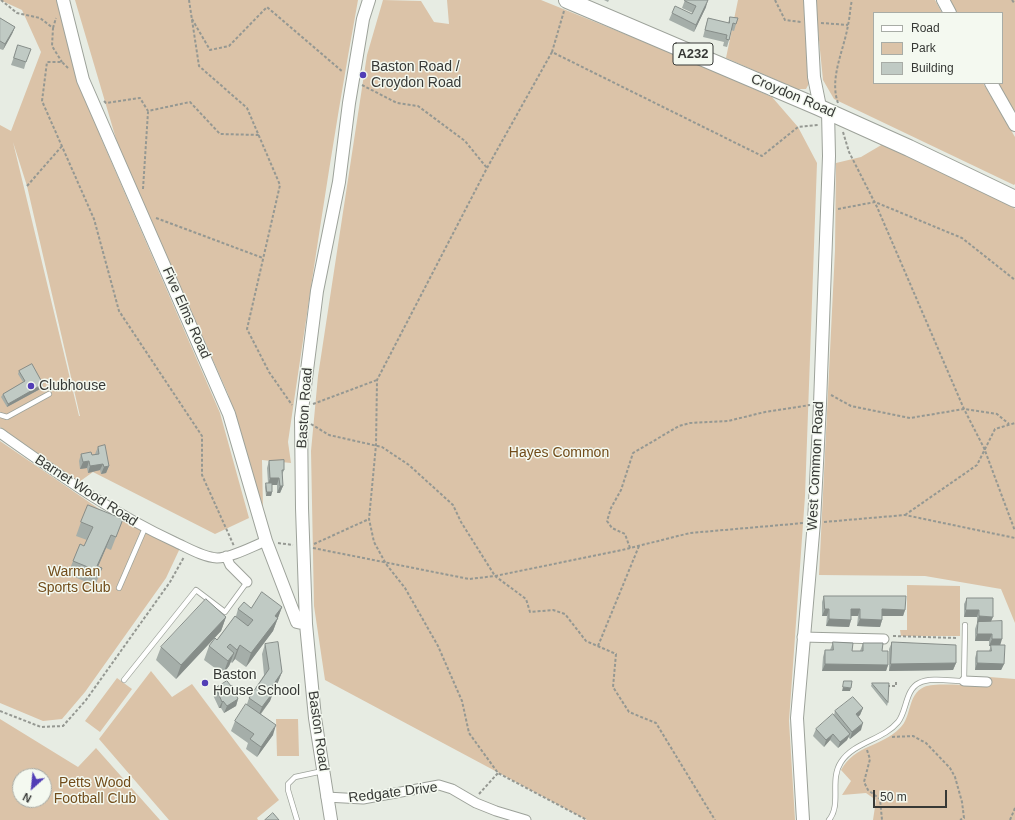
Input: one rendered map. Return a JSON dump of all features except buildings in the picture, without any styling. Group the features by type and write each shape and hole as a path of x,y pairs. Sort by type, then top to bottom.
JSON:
{"highway":[{"name":"Croydon Road","path":"567,0 923,154 1015,199"}],"street":[{"name":"Five Elms Road","path":"63,0 83,80 229,414 266,542 297,622 306,624"},
{"name":"Baston Road","path":"331,820 326,797 315,718 306,624 302,508 302,413 317,291 339,182 363,19 369,0"},
{"name":"West Common Road","path":"803,820 797,718 802,637 814,522 829,156 828,114 819,102 814,77 810,0"},
{"path":"943,0 949,12"},
{"path":"992,84 1015,125"},
{"name":"Barnet Wood Road","path":"0,433 106,507 145,528 189,548 217,558 266,542"},
{"path":"226,556 230,565 247,582"},
{"path":"802,637 884,638"},
{"path":"964,681 987,682"},
{"name":"Redgate Drive","path":"326,797 363,799 439,785 452,789 473,801 496,811 526,820"}],"lane":[{"path":"0,415 7,417 49,394"},
{"path":"119,588 145,528"},
{"path":"124,680 196,590 225,612 247,582"},
{"path":"828,820 834,814 834,785 841,762 849,753 892,728 899,721 912,688 917,683 924,680 964,681 965,625"},
{"path":"297,820 288,790 288,784 295,777 323,771"}],"path":[{"path":"1,0 17,13 40,18 52,28 52,46 62,62 83,80"},
{"path":"189,0 199,66 247,108 280,185 247,329 269,372 302,413 329,435 376,445 409,465 453,505 461,522 495,576 526,599 530,612 553,610 565,614 586,641 616,654 613,686 629,712 656,722 715,820"},
{"path":"567,0 552,52 487,168 377,380 376,445 369,518 374,542 386,564 405,588 438,646 462,702 469,732 498,772 587,820"},
{"path":"552,52 762,156 798,127 828,114 838,103 835,88 836,77 852,0"},
{"path":"1012,0 1015,4"},
{"path":"192,18 210,50 229,46 267,7 353,80 396,103 418,106 465,141 487,168"},
{"path":"62,62 47,62 42,100 94,219 120,310 202,436 202,475 237,552"},
{"path":"100,97 106,102 140,98 148,111 143,189"},
{"path":"148,111 190,102 220,134 259,135"},
{"path":"828,114 875,202 964,409 984,448 1015,531"},
{"path":"27,186 62,146"},
{"path":"827,211 875,202 962,238 1015,280"},
{"path":"142,213 263,258"},
{"path":"302,413 377,380"},
{"path":"630,548 625,534 612,528 607,521 611,508 621,490 632,453 678,426 690,423 728,421 765,412 820,404 831,394 851,406 910,418 964,409 997,414 1009,424"},
{"path":"905,515 977,464 995,429 1009,424 1015,424"},
{"path":"320,551 469,579 495,576 690,534 905,515 1015,538"},
{"path":"308,546 369,518"},
{"path":"598,646 639,546"},
{"path":"0,711 41,727 63,726 86,700 170,582 189,548"},
{"path":"884,638 888,636 965,638"},
{"path":"880,686 896,686 896,680"},
{"path":"880,735 894,738 913,736 926,743 950,768 962,802 964,819 960,820"},
{"path":"864,743 870,759 864,782 868,790 880,799 882,820"},
{"path":"473,801 498,772"},
{"path":"1010,820 1015,808"}],"green space":[{"path":"0,0 58,0 101,138 220,413 249,518 215,534 93,472 79,482 0,427 0,125 11,131 41,52 22,10","holes":["13,142 27,186 80,416"]},
{"path":"75,0 358,0 330,165 288,442 291,463 262,460 263,509 228,394 119,149"},
{"name":"Hayes Common","path":"383,0 421,1 434,22 449,24 447,0 541,0 694,62 772,97 798,127 817,163 805,496 789,721 795,820 587,820 325,680 314,606 311,451 318,376 367,55"},
{"path":"738,0 806,0 812,78 806,89 797,89 726,58"},
{"path":"815,0 935,0 941,12 873,12 873,84 984,84 1015,137 1015,184 1014,185 834,99 823,80"},
{"path":"949,0 1015,0 1015,114 998,84 1003,84 1003,12 956,12"},
{"path":"883,144 1004,201 1015,209 1015,623 1001,589 925,576 819,575 835,250 836,163 861,157"},
{"name":"Warman Sports Club","path":"0,441 105,513 181,546 166,578 85,692 62,719 43,721 0,703"},
{"path":"907,585 960,586 960,636 901,636 900,630 907,630"},
{"path":"151,671 172,697 192,684 279,800 257,818 258,820 169,820 99,739"},
{"path":"989,677 1015,679 1015,820 873,820 876,800 866,793 842,795 851,781 841,770 854,755 884,739 900,728 904,723 915,695 919,691 924,687 937,685 988,686"},
{"path":"117,678 132,689 100,732 85,721"},
{"name":"Petts Wood Football Club","path":"0,719 78,767 96,748 160,820 0,820"},
{"path":"276,719 298,719 299,756 277,756"}],"place":[{"name":"Baston Road / Croydon Road","path":"363,75"},
{"name":"Clubhouse","path":"31,386"},
{"name":"Baston House School","path":"205,683"}]}
